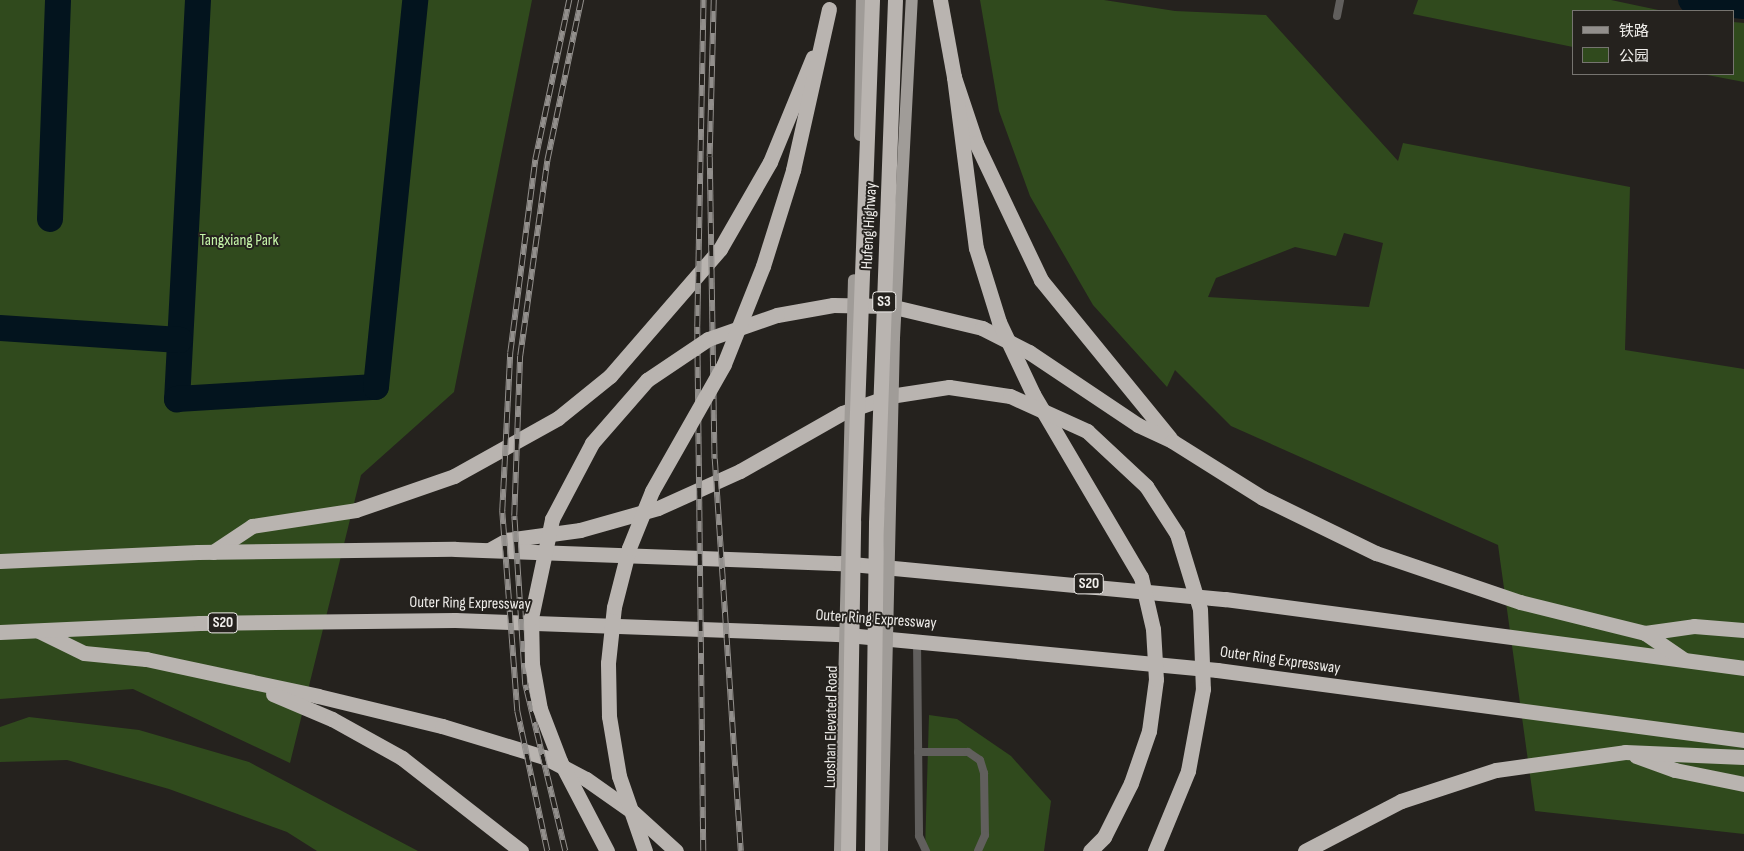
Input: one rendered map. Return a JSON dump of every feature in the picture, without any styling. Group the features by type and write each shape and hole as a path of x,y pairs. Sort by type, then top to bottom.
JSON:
{"highway":[{"name":"Hufeng Highway","path":"852,603 872,0"},
{"name":"Hufeng Highway","path":"872,851 874,603 895,0"},
{"path":"940,0 954,77 976,248 999,322 1032,394 1141,577 1153,629 1156,679 1149,731 1131,783 1104,837 1090,851"},
{"path":"213,552 252,526 327,517 391,500 454,476 517,444 610,376 720,249 796,107 830,5"},
{"path":"645,851 619,776 609,716 608,663 614,607 629,548 652,491 724,364 763,266 793,170 830,5"},
{"path":"954,77 990,177 1041,280 1112,370 1172,441"},
{"path":"607,851 560,761 540,708 532,664 531,618 552,519 592,443 647,380 708,339 777,314 862,305 922,311 957,320 1006,339 1138,425 1172,441 1263,498 1376,552 1520,602 1645,633 1685,660"},
{"path":"489,550 507,540 580,530 658,508 740,471 842,413 890,396 949,387 1010,396 1087,431 1146,486 1177,534 1200,609 1203,689 1188,771 1155,851"},
{"name":"S20","path":"0,561 213,552 489,550 712,556 979,574 1225,599 1744,668"},
{"name":"Luoshan Elevated Road","path":"848,851 852,603"},
{"name":"Outer Ring Expressway","path":"0,632 455,620 710,628 917,640 1217,670 1744,740"},
{"path":"1645,633 1694,626 1744,630"},
{"path":"37,630 84,653 207,672 390,712 544,757 633,812 676,851"},
{"path":"207,672 295,702 370,738 439,783 521,851"},
{"path":"1625,752 1675,770 1744,784"},
{"path":"1305,851 1357,821 1449,783 1538,762 1625,752 1744,757"}],"main road":[{"path":"840,851 862,0"},
{"path":"882,851 893,388 912,0"}],"lane":[{"path":"1337,16 1340,0"},
{"path":"917,640 919,836 926,851"},
{"path":"918,752 968,752 980,760 984,773 985,835 978,851"}],"green space":[{"name":"Tangxiang Park","path":"0,0 532,0 454,392 361,475 290,763 133,689 0,699"},
{"path":"980,0 1104,0 1175,11 1266,15 1398,161 1403,143 1630,187 1625,350 1744,369 1744,834 1535,811 1498,545 1231,426 1175,370 1167,387 1093,305 1030,196 999,111","holes":["1344,233 1383,243 1369,307 1208,297 1216,278 1295,247 1336,256"]},
{"path":"1418,0 1611,0 1658,10 1572,10 1572,47 1413,14"},
{"path":"1734,22 1744,23 1744,82 1707,75 1734,75"},
{"path":"929,715 957,719 1011,756 1051,801 1044,851 925,851"},
{"path":"29,717 139,730 249,762 418,851 317,851 287,832 169,789 67,760 0,762 0,727"}],"waterway":[{"path":"50,219 58,0"},
{"path":"198,0 177,399 376,387 415,0"},
{"path":"1691,0 1744,6"},
{"path":"0,328 180,340"}],"railway":[{"path":"547,851 517,711 502,511 510,353 535,160 569,0"},
{"path":"565,851 525,685 514,516 520,356 547,161 581,0"},
{"path":"703,0 697,327 703,851"},
{"path":"714,0 710,157 715,459 741,851"}]}
